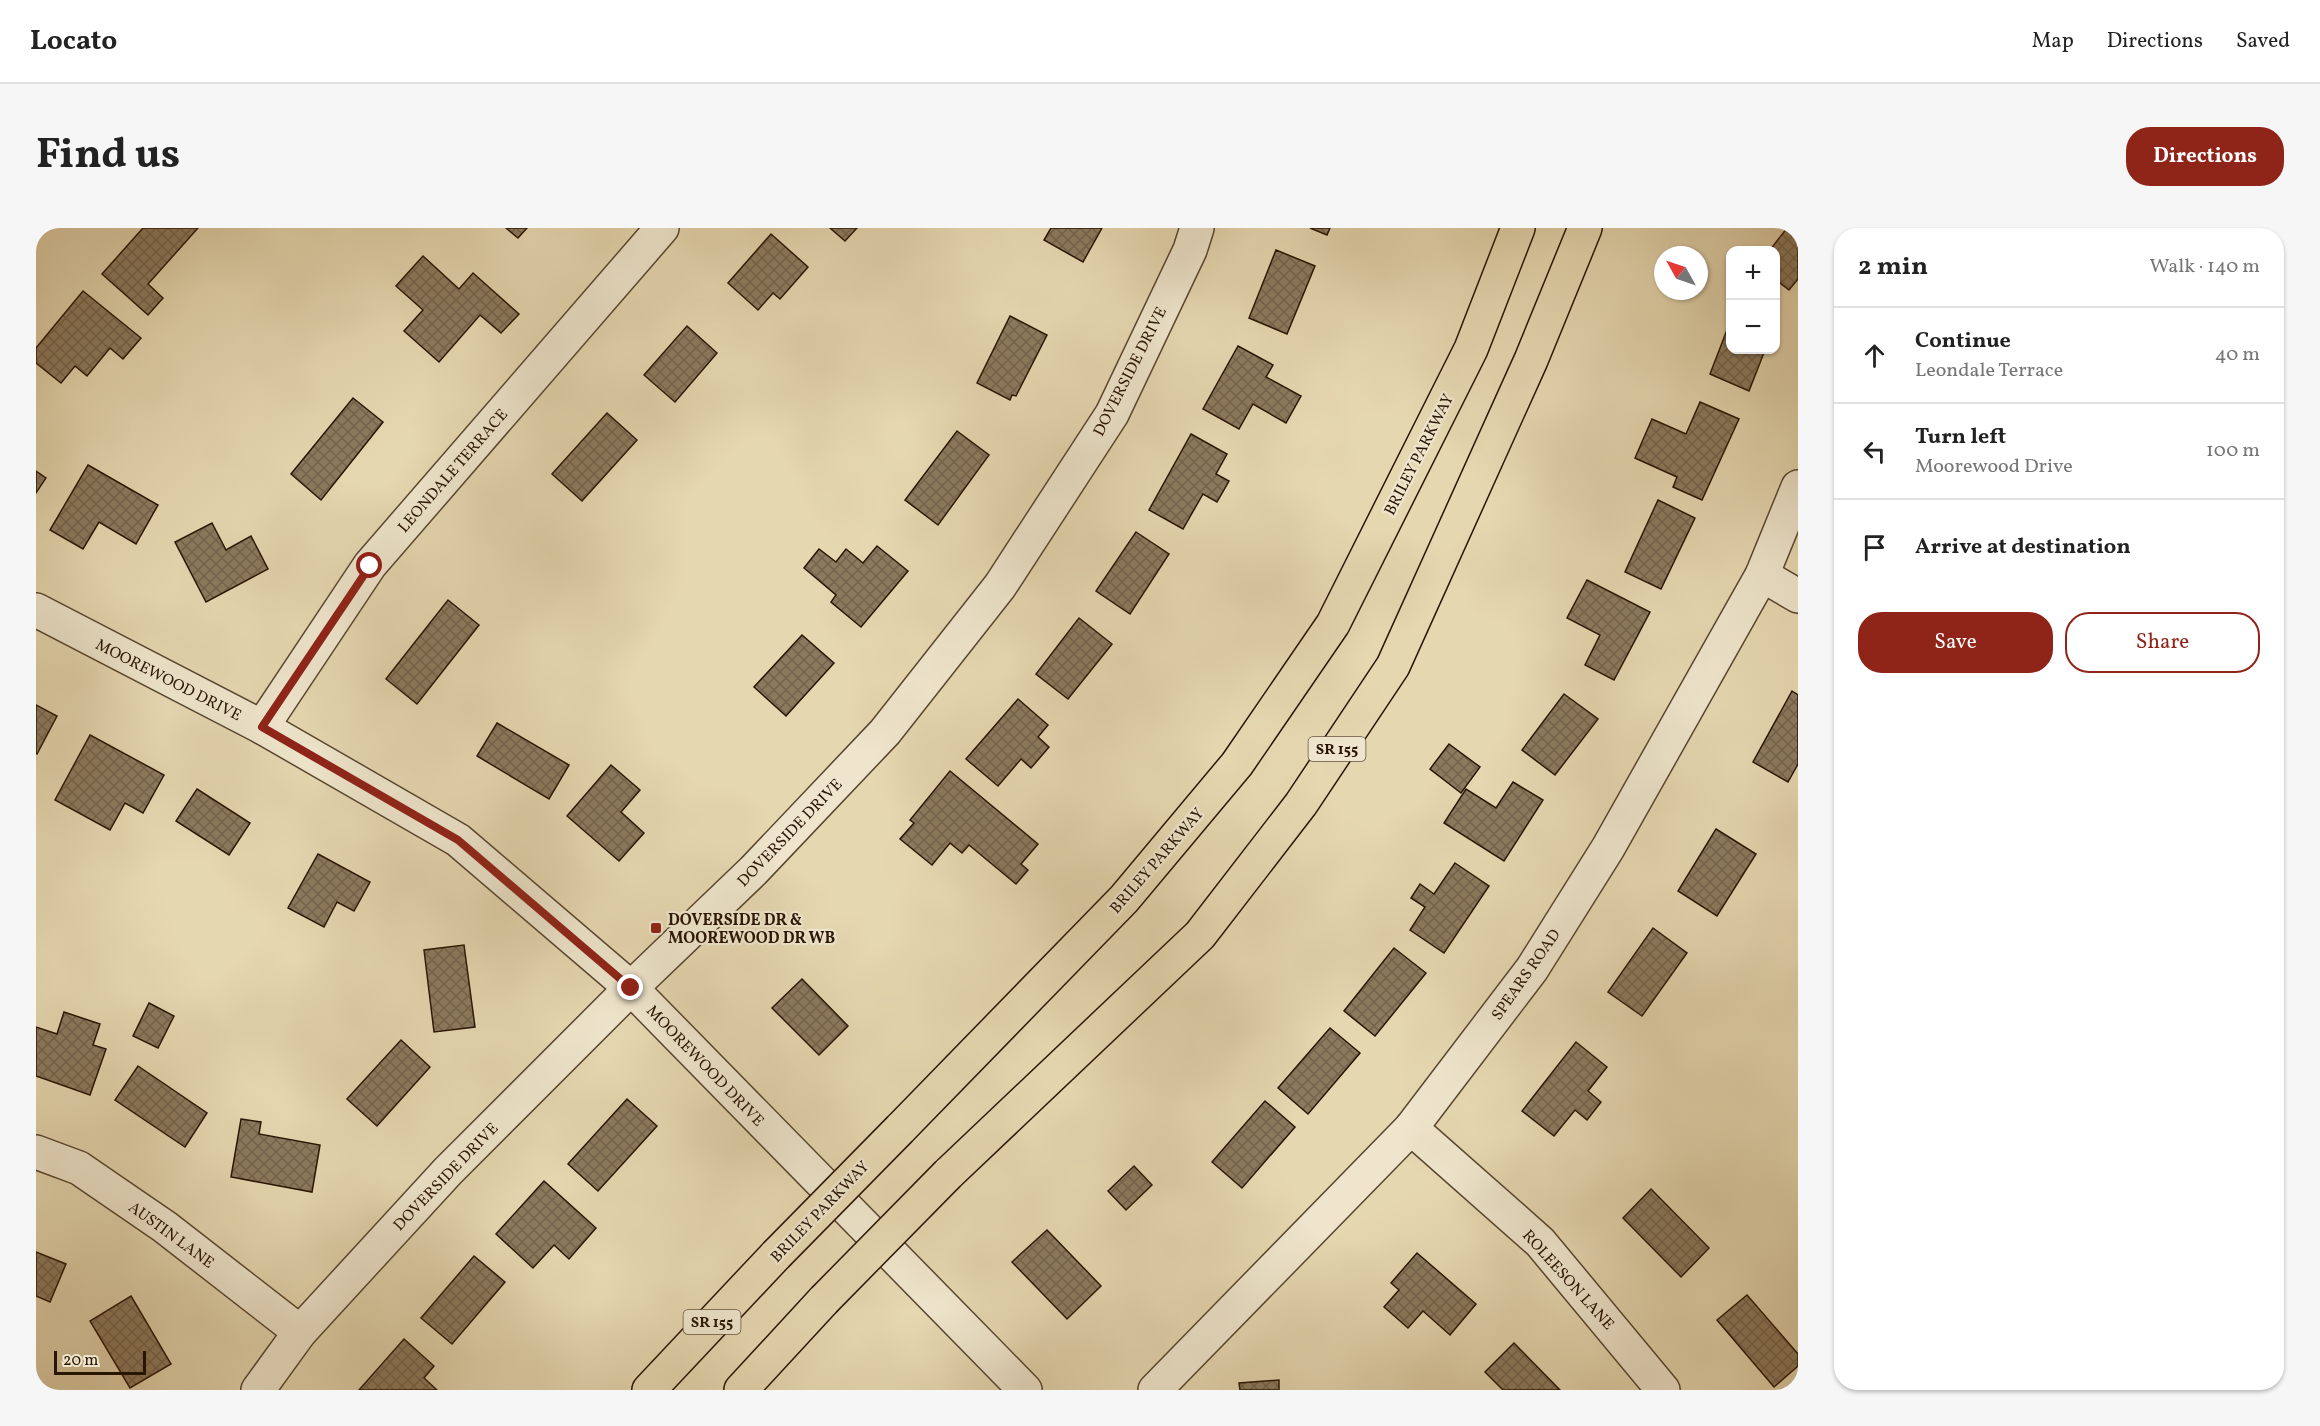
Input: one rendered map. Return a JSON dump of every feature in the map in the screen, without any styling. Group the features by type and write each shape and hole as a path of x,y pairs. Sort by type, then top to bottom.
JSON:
{"highway":[{"name":"BRILEY PARKWAY","path":"649,1390 776,1255 1124,899 1237,764 1333,624 1471,349 1518,228"},
{"name":"SR 155","path":"741,1390 824,1300 948,1174 1200,935 1301,804 1394,666 1531,360 1585,228"}],"street":[{"name":"LEONDALE TERRACE","path":"262,727 370,566 662,228"},
{"name":"DOVERSIDE DRIVE","path":"258,1390 300,1332 448,1171 631,988 753,871 885,732 1000,586 1112,414 1190,250 1197,228"},
{"name":"SPEARS ROAD","path":"1155,1390 1412,1128 1532,969 1608,848 1762,574 1798,487"},
{"path":"1762,574 1798,596"},
{"name":"MOOREWOOD DRIVE","path":"36,610 262,727 458,840 631,988 1025,1390"},
{"name":"ROLEESON LANE","path":"1412,1128 1540,1242 1663,1390"},
{"name":"AUSTIN LANE","path":"36,1152 79,1168 165,1227 300,1332"}],"building":[{"path":"143,228 198,228 148,284 163,298 148,315 102,274"},
{"path":"506,228 527,228 518,238"},
{"path":"830,228 857,228 845,241"},
{"path":"1051,228 1102,228 1083,262 1044,240"},
{"path":"1310,228 1330,228 1327,235"},
{"path":"1787,228 1798,228 1798,279 1789,290 1780,283 1780,246 1773,246"},
{"path":"771,234 808,267 780,299 773,293 758,310 728,283"},
{"path":"1276,250 1315,266 1287,334 1249,318"},
{"path":"423,256 459,289 473,273 519,314 501,333 480,315 439,362 404,331 423,310 396,286"},
{"path":"83,291 141,338 123,359 110,348 87,376 75,366 61,383 36,363 36,348"},
{"path":"1010,316 1047,335 1016,396 1012,395 1010,400 977,383"},
{"path":"687,326 717,353 675,402 644,375"},
{"path":"1726,332 1726,354 1763,354 1749,391 1710,374"},
{"path":"1238,346 1273,365 1266,377 1301,396 1286,423 1253,404 1239,429 1203,409"},
{"path":"353,398 383,422 321,500 291,474"},
{"path":"1700,402 1739,419 1702,500 1673,487 1677,477 1635,458 1652,419 1686,434"},
{"path":"607,413 637,440 582,501 552,474"},
{"path":"957,431 989,455 938,525 905,500"},
{"path":"1191,434 1227,454 1216,474 1229,481 1217,502 1203,494 1183,529 1149,510"},
{"path":"88,465 158,505 136,544 99,522 83,549 50,530"},
{"path":"36,471 46,478 36,493"},
{"path":"1658,500 1695,518 1661,589 1625,572"},
{"path":"212,523 226,550 251,536 268,569 206,602 175,542"},
{"path":"1136,532 1169,554 1130,614 1096,591"},
{"path":"877,546 908,571 861,627 831,602 836,595 804,568 819,549 836,562 846,549 863,563"},
{"path":"1587,580 1650,612 1614,680 1585,665 1600,635 1567,618"},
{"path":"448,600 479,625 417,704 386,679"},
{"path":"1079,618 1112,644 1068,699 1036,674"},
{"path":"802,635 834,663 786,716 754,687"},
{"path":"1792,691 1798,695 1798,764 1788,782 1753,762"},
{"path":"1564,694 1598,719 1555,775 1522,750"},
{"path":"1018,699 1048,725 1038,737 1049,747 1031,768 1021,759 998,786 966,759"},
{"path":"36,705 57,716 37,754 36,753"},
{"path":"497,723 569,765 549,799 477,756"},
{"path":"90,735 164,775 143,813 125,803 110,830 55,800"},
{"path":"1449,744 1480,767 1461,793 1430,769"},
{"path":"611,765 640,790 621,812 644,833 619,861 567,816"},
{"path":"950,771 1038,844 1021,864 1028,870 1016,884 969,845 962,853 950,843 932,865 900,839 914,823 910,820"},
{"path":"1513,782 1543,800 1504,861 1444,823 1466,789 1496,808"},
{"path":"197,789 250,823 229,855 176,821"},
{"path":"1716,829 1756,854 1717,916 1678,891"},
{"path":"318,854 370,882 354,911 337,902 324,927 288,908"},
{"path":"1455,863 1489,886 1444,953 1410,930 1425,907 1411,898 1420,884 1434,894"},
{"path":"1653,928 1687,953 1642,1016 1608,992"},
{"path":"464,945 475,1027 434,1032 424,950"},
{"path":"1394,948 1426,973 1375,1036 1344,1011"},
{"path":"802,979 848,1026 819,1055 772,1008"},
{"path":"149,1003 174,1016 158,1048 133,1036"},
{"path":"64,1012 100,1024 93,1045 106,1049 90,1095 36,1076 36,1027 57,1034"},
{"path":"1330,1028 1360,1053 1308,1114 1278,1088"},
{"path":"401,1040 430,1067 377,1126 347,1099"},
{"path":"1576,1042 1607,1067 1588,1091 1601,1102 1587,1120 1575,1110 1554,1136 1522,1111"},
{"path":"138,1066 207,1113 185,1147 115,1100"},
{"path":"627,1099 657,1126 598,1191 568,1164"},
{"path":"1265,1101 1295,1127 1242,1188 1212,1162"},
{"path":"241,1119 261,1122 259,1134 320,1145 312,1192 231,1177"},
{"path":"1134,1166 1152,1185 1126,1210 1108,1191"},
{"path":"544,1181 596,1228 569,1259 554,1245 533,1268 496,1234"},
{"path":"1651,1189 1709,1248 1681,1277 1623,1218"},
{"path":"1047,1230 1101,1286 1067,1319 1012,1262"},
{"path":"36,1252 66,1264 50,1302 36,1296"},
{"path":"1417,1253 1476,1304 1450,1335 1423,1311 1408,1328 1384,1307 1399,1290 1391,1283"},
{"path":"474,1256 505,1282 452,1344 421,1318"},
{"path":"1747,1295 1798,1354 1798,1366 1774,1387 1717,1320"},
{"path":"131,1296 171,1364 130,1388 90,1321"},
{"path":"404,1339 434,1366 424,1378 437,1390 359,1390"},
{"path":"1514,1343 1560,1390 1503,1390 1485,1372"},
{"path":"1279,1380 1279,1390 1240,1390 1239,1383"}],"place":[{"name":"DOVERSIDE DR & MOOREWOOD DR WB","path":"656,928"}],"route":[{"path":"370,566 262,727 458,840 631,988"}]}
